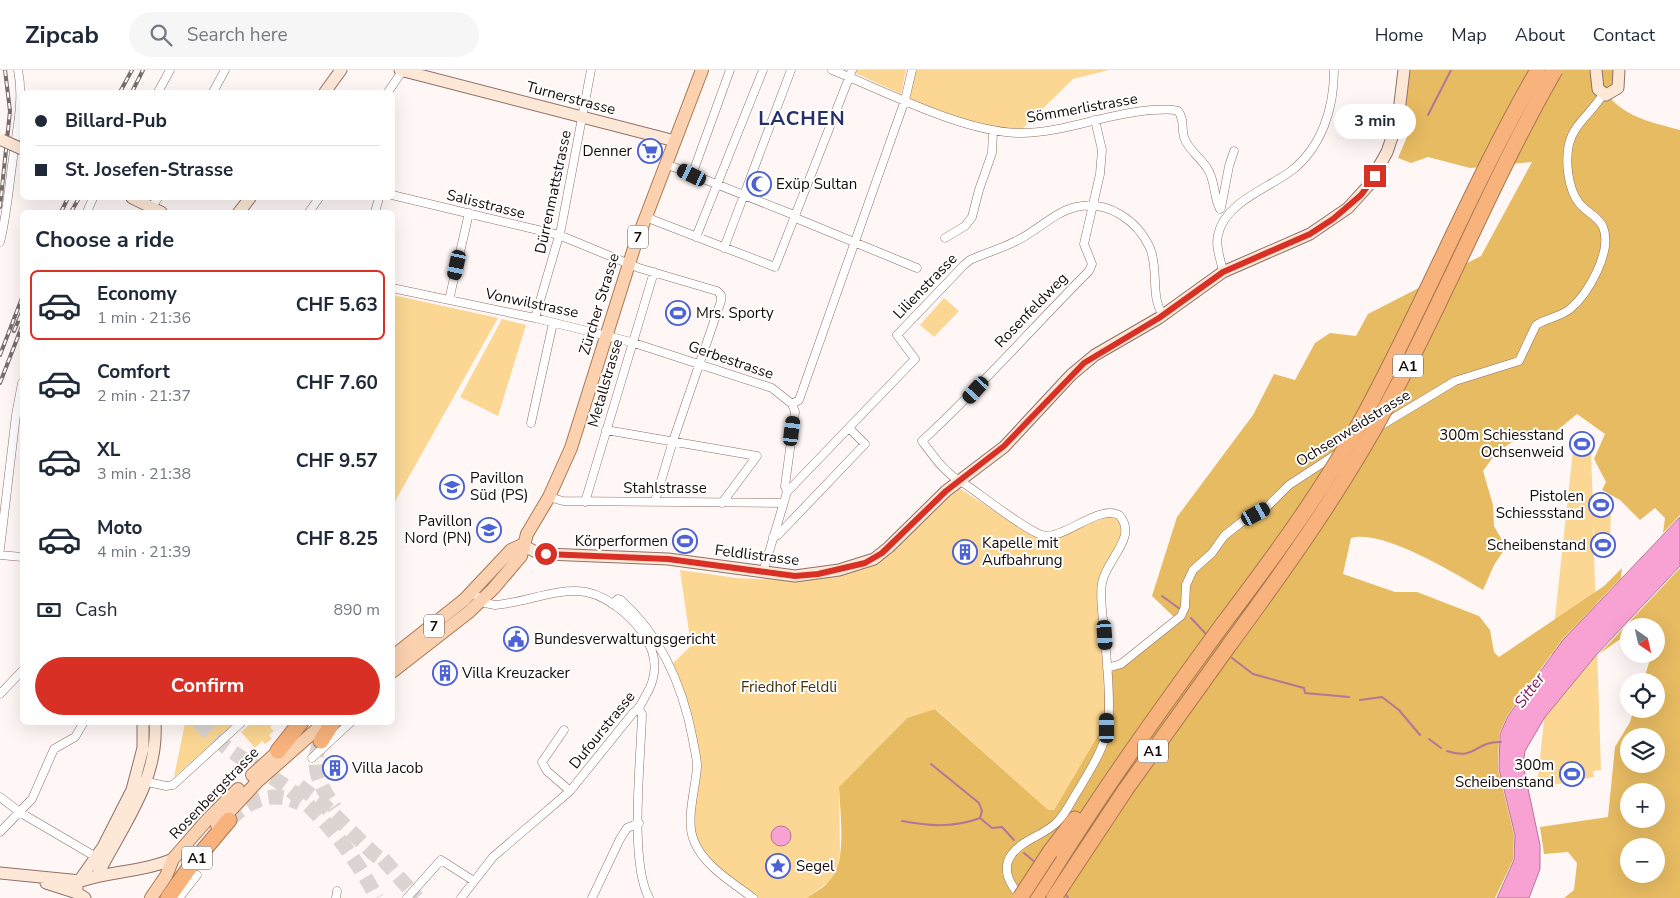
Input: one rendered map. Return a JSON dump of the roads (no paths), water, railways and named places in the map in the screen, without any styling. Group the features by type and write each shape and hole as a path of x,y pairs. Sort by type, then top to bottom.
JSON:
{"highway":[{"name":"A1","path":"1020,898 1056,854 1135,738 1158,714 1309,505 1355,431 1408,330 1484,171 1538,70"},
{"name":"A1","path":"1054,898 1147,759 1309,534 1375,428 1401,380 1518,138 1555,70"},
{"path":"278,751 298,725"},
{"path":"321,741 331,725"},
{"name":"A1","path":"166,880 192,864 229,820"},
{"name":"A1","path":"1036,898 1056,854"}],"main road":[{"name":"Zürcher Strasse","path":"522,545 549,497 571,448 629,263 702,70"},
{"name":"7","path":"395,669 477,596 510,550 522,545"},
{"name":"7","path":"395,655 450,612 477,596"},
{"name":"Rosenbergstrasse","path":"160,898 173,859 211,816 278,751 309,725"},
{"name":"Rosenbergstrasse","path":"151,898 242,797 322,725"}],"street":[{"path":"0,242 6,212 19,111 20,86 18,70"},
{"path":"159,90 170,70"},
{"path":"214,90 225,70"},
{"path":"326,90 341,70"},
{"path":"389,90 402,70"},
{"name":"Turnerstrasse","path":"402,70 675,141"},
{"name":"Dürrenmattstrasse","path":"535,318 559,235 591,70"},
{"path":"692,175 730,70"},
{"path":"696,237 763,70"},
{"path":"724,248 791,70"},
{"name":"Sömmerlistrasse","path":"832,70 849,79 993,131 1037,132 1132,111 1168,109 1178,111 1182,116 1183,135 1194,154 1207,168 1214,182 1223,212"},
{"path":"646,215 653,220 775,267 852,70"},
{"path":"763,572 786,492 785,486 794,412 792,404 799,400 905,100 912,70"},
{"path":"1223,212 1292,170 1307,154 1330,115 1334,70"},
{"name":"Feldlistrasse","path":"522,545 536,552 546,554 668,559 805,576 865,563 889,547 931,504 1004,446 1084,363 1162,315 1223,272 1310,234 1333,219 1361,195 1375,176 1392,139 1403,96 1404,70"},
{"path":"1596,70 1596,85 1603,94 1616,91 1619,84 1619,70"},
{"name":"Ochsenweidstrasse","path":"1107,668 1121,664 1181,616 1185,607 1186,584 1193,570 1212,554 1224,536 1243,521 1268,506 1289,485 1410,407 1455,382 1519,361 1536,325 1568,311 1577,303 1597,272 1605,234 1598,220 1580,204 1574,195 1569,171 1569,144 1575,129 1603,94"},
{"name":"Rosenfeldweg","path":"959,481 936,460 922,441 963,403 1025,335 1089,271 1092,264 1084,244 1094,207 1102,150 1095,120"},
{"path":"945,238 965,226 972,217 992,153 993,131"},
{"path":"1,139 20,148"},
{"path":"1223,272 1218,248 1218,234 1223,212 1228,166 1234,151"},
{"path":"666,164 794,215 798,219 917,268"},
{"name":"Salisstrasse","path":"395,196 559,235 654,272 712,289 721,295 700,364"},
{"path":"137,200 155,208"},
{"path":"241,210 248,200"},
{"name":"Lilienstrasse","path":"786,492 914,359 898,335 964,265 970,260 1016,242 1061,214 1076,207 1104,207 1117,212 1144,236 1151,251 1157,304 1162,315"},
{"path":"450,300 469,213"},
{"name":"Metallstrasse","path":"585,502 631,342 654,272"},
{"name":"Vonwilstrasse","path":"395,289 606,335"},
{"path":"531,423 552,322"},
{"name":"Gerbestrasse","path":"606,335 772,388 782,394 792,404"},
{"path":"655,501 673,441 700,364"},
{"path":"0,549 19,415"},
{"path":"773,537 778,535 865,444 849,428"},
{"path":"606,430 757,456 722,502"},
{"path":"959,481 1031,530 1046,536 1053,535 1106,513 1115,513 1122,519 1126,536 1110,561 1101,584 1107,668 1107,728 1098,756 1059,820 1047,831 1026,842 1012,854 1007,868 1009,882 1020,898"},
{"name":"Stahlstrasse","path":"549,497 563,501 585,502 782,503"},
{"path":"0,555 20,557"},
{"name":"Dufourstrasse","path":"461,898 493,857 570,791 639,709 654,675 653,652 638,628 612,604 596,595 575,591 506,604 491,604 477,596"},
{"path":"612,604 618,599 621,600 650,631 670,666 679,689 690,727 697,764 691,823 692,839 700,854 753,898"},
{"path":"0,694 20,673"},
{"path":"639,709 642,714 639,823 641,875 649,898"},
{"path":"0,832 20,813 36,792 52,752 59,744 75,737 82,725"},
{"path":"142,781 143,725"},
{"path":"80,891 132,814 142,781 153,758 155,725"},
{"path":"142,781 166,786 173,785 239,725"},
{"path":"312,758 348,725"},
{"path":"564,730 542,762 547,771 570,791"},
{"path":"0,797 20,813 122,872"},
{"path":"592,898 620,839 627,828 639,823"},
{"path":"97,876 100,859"},
{"path":"407,898 441,860 474,881"},
{"path":"80,891 97,876 122,872 166,880"},
{"path":"0,873 41,878 47,884 80,891"},
{"path":"179,898 197,875"}],"water":[{"name":"Sitter","path":"1680,517 1680,566 1631,618 1620,618 1620,630 1597,654 1545,717 1525,751 1523,765 1540,845 1540,869 1529,898 1497,898 1514,860 1515,835 1499,769 1500,734 1508,716 1563,640"},
{"path":"777,826 785,826 791,832 791,840 785,846 777,846 771,840 771,832"}],"waterway":[{"path":"1428,115 1451,70"},
{"path":"1162,596 1180,609"},
{"path":"1191,618 1206,634"},
{"path":"1232,658 1253,674 1304,688 1305,693 1349,697"},
{"path":"1360,700 1382,697 1399,710 1420,735"},
{"path":"1429,739 1441,748"},
{"path":"1447,751 1464,754 1486,744 1501,742"},
{"path":"931,764 979,803 982,811 980,818 992,828 1002,827 1014,840"},
{"path":"902,821 951,825 980,818"},
{"path":"1024,853 1036,863"},
{"path":"1065,893 1068,898"}],"tunnel":[{"path":"202,725 218,741 274,778 313,810 349,852 377,898"},
{"path":"320,742 317,751 316,769 321,784 335,808"},
{"path":"299,786 324,805 374,854 390,866"},
{"path":"229,820 246,807 262,799 280,797 300,803"},
{"path":"383,859 417,898"}],"railway":[{"path":"0,207 10,111 5,70"},
{"path":"121,90 132,70"},
{"path":"133,90 143,70"},
{"path":"62,210 67,200"},
{"path":"72,210 78,200"},
{"path":"0,355 20,303"},
{"path":"14,331 20,317"},
{"path":"0,383 20,331"}],"place":[{"name":"Denner","path":"650,151"},
{"name":"Exüp Sultan","path":"759,184"},
{"name":"Mrs. Sporty","path":"678,313"},
{"name":"300m Schiesstand Ochsenweid","path":"1582,444"},
{"name":"Pavillon Süd (PS)","path":"452,487"},
{"name":"Pistolen Schiessstand","path":"1601,505"},
{"name":"Pavillon Nord (PN)","path":"489,530"},
{"name":"Körperformen","path":"685,541"},
{"name":"Scheibenstand","path":"1603,545"},
{"name":"Kapelle mit Aufbahrung","path":"965,552"},
{"name":"Bundesverwaltungsgericht","path":"516,639"},
{"name":"Villa Kreuzacker","path":"445,673"},
{"name":"Villa Jacob","path":"335,768"},
{"name":"300m Scheibenstand","path":"1572,774"},
{"name":"Segel","path":"778,866"}],"district":[{"name":"LACHEN","path":"802,118"}],"park label":[{"name":"Friedhof Feldli","path":"789,687"}]}
